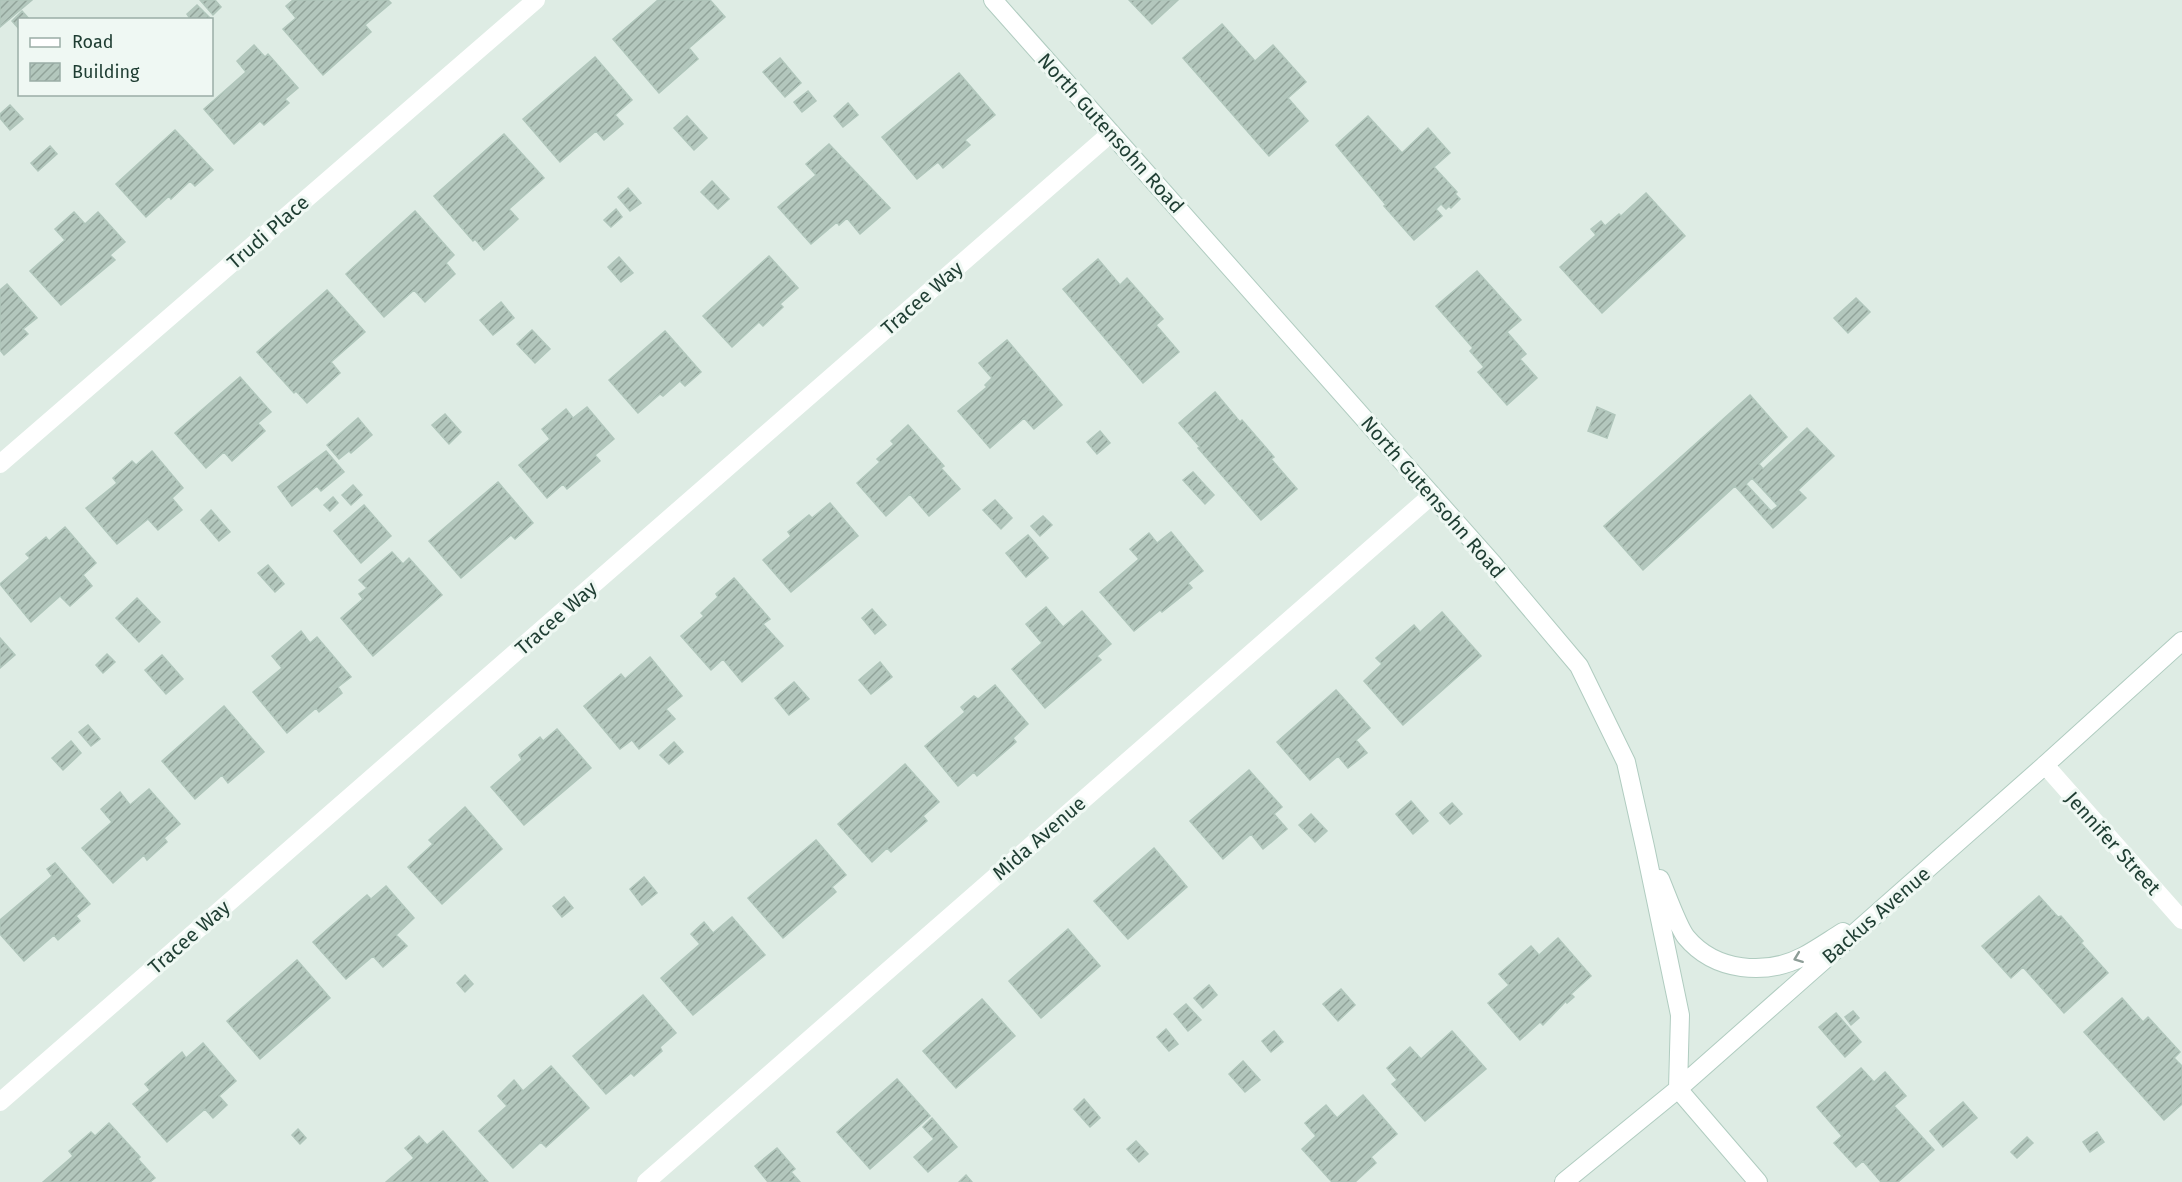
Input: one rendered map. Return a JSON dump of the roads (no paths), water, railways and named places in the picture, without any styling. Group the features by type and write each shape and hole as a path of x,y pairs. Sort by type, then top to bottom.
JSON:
{"street":[{"name":"Trudi Place","path":"0,464 536,0"},
{"name":"North Gutensohn Road","path":"993,0 1432,495 1579,666 1626,762 1680,1015 1678,1089"},
{"name":"Tracee Way","path":"0,1102 1111,133"},
{"name":"Mida Avenue","path":"646,1182 1432,495"},
{"name":"Backus Avenue","path":"1564,1182 1678,1089 2182,641"},
{"name":"Jennifer Street","path":"2045,765 2182,920"},
{"path":"1645,847 1685,937 1708,956 1732,967 1765,968 1802,957 1884,907"},
{"path":"1678,1089 1758,1182"}]}
